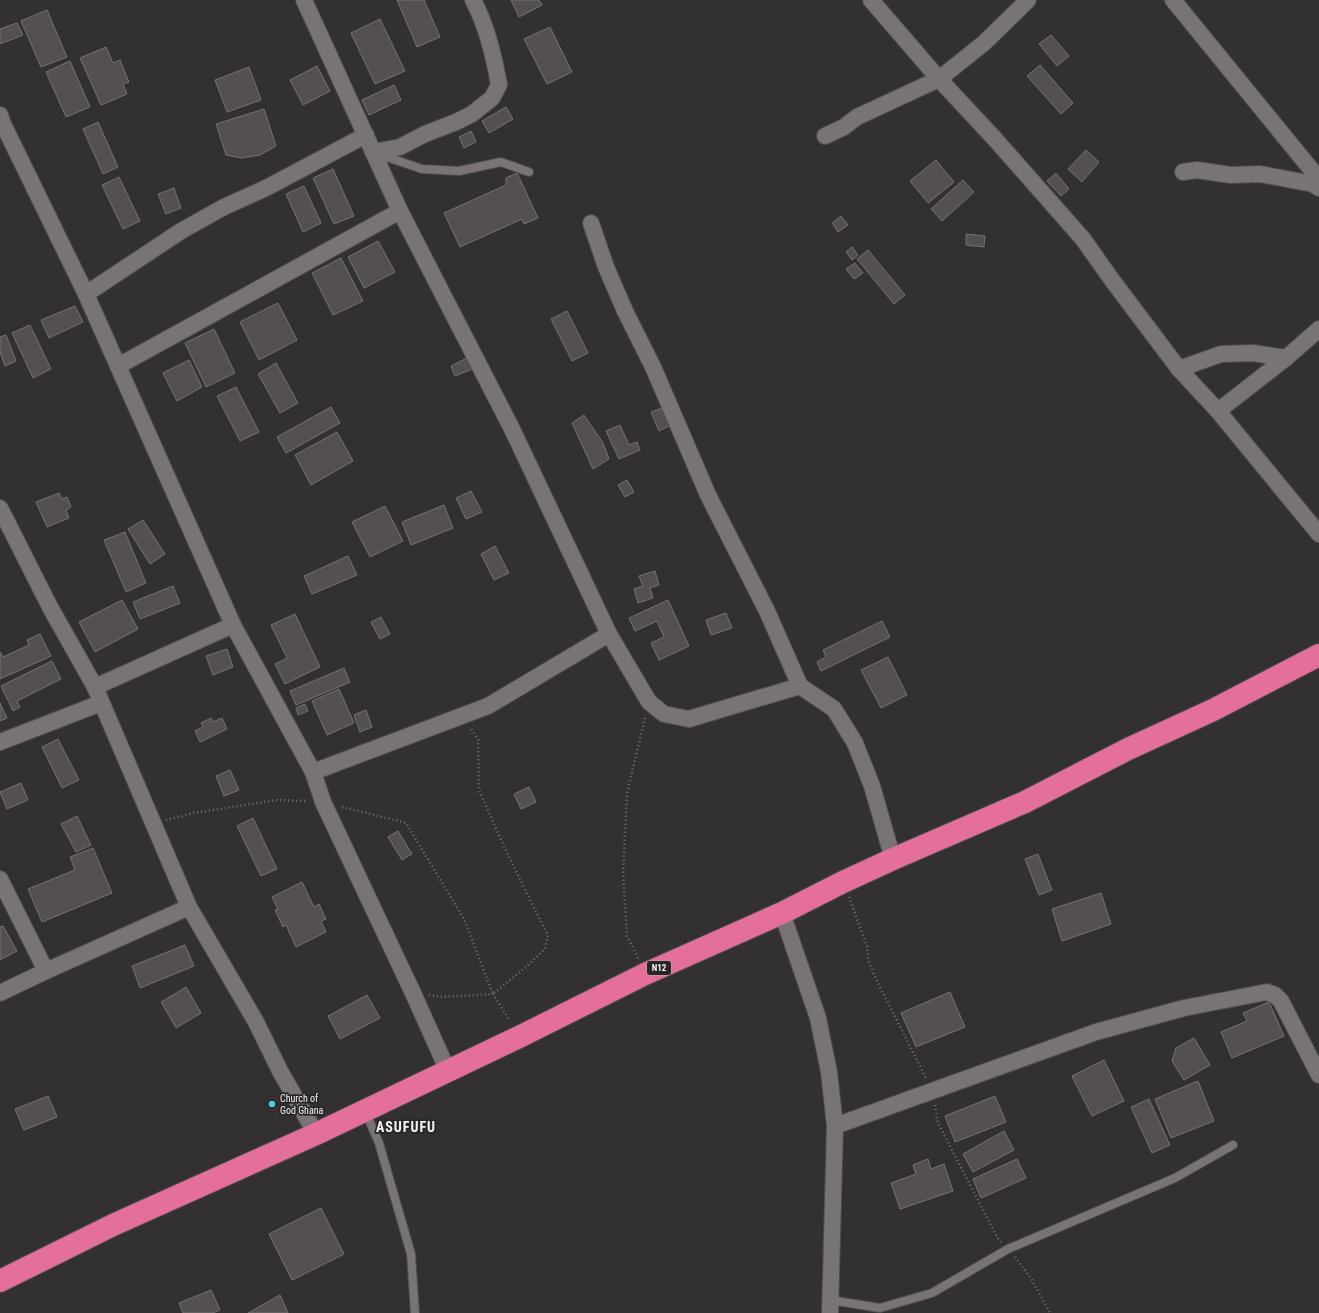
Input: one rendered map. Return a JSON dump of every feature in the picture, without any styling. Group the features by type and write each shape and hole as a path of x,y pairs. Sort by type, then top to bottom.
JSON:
{"highway":[{"name":"N12","path":"0,1281 113,1225 316,1134 519,1037 645,974 782,913 893,859 1025,802 1128,749 1213,710 1319,655"}],"street":[{"path":"304,0 400,211 512,429 609,634 649,702 664,714 689,719 800,686"},
{"path":"373,152 400,147 425,134 456,122 472,114 492,98 499,85 495,64 481,14 473,0"},
{"path":"871,0 939,79 994,138 1083,239 1179,369 1218,411 1319,534"},
{"path":"825,136 857,117 939,79 984,43 1028,0"},
{"path":"1173,0 1319,180"},
{"path":"1,122 86,294 233,625 313,772 322,802 448,1070"},
{"path":"86,294 181,231 224,207 266,188 366,135"},
{"path":"1182,172 1197,170 1231,175 1260,174 1313,184 1319,188"},
{"path":"118,366 400,211"},
{"path":"591,223 606,267 625,311 653,367 708,495 767,611 800,686 834,709 855,744 872,786 893,859"},
{"path":"1218,411 1286,358 1319,329"},
{"path":"1179,369 1221,354 1253,353 1286,358"},
{"path":"0,508 50,607 95,687 189,907 256,1022 280,1071 316,1134"},
{"path":"95,687 233,625"},
{"path":"313,772 488,706 609,634"},
{"path":"0,742 101,703"},
{"path":"0,879 46,971"},
{"path":"0,993 189,907"},
{"path":"782,913 818,1018 829,1072 835,1126 830,1307"},
{"path":"835,1126 1096,1032 1184,1008 1267,992 1275,995 1281,1001 1319,1075"}],"lane":[{"path":"373,152 422,169 459,170 501,162 529,172"},
{"path":"364,1110 380,1143 411,1254 414,1313"},
{"path":"830,1307 880,1308 932,1293 1008,1249 1175,1178 1233,1145"}],"path":[{"path":"645,974 627,936 623,873 627,793 649,702"},
{"path":"412,993 442,997 493,994 545,949 548,935 504,847 479,790 478,740 468,724 444,723"},
{"path":"154,823 193,813 277,800 322,802 406,823 464,919 493,994 519,1037"}],"building":[{"path":"397,0 424,0 440,37 417,47"},
{"path":"511,0 539,0 542,5 519,17"},
{"path":"47,10 67,57 41,67 21,21"},
{"path":"380,19 405,71 375,84 351,33"},
{"path":"17,23 23,35 0,44 0,29"},
{"path":"550,27 572,72 547,84 524,39"},
{"path":"1051,35 1069,56 1057,66 1039,44"},
{"path":"106,47 113,63 120,60 129,82 123,84 127,94 101,105 80,58"},
{"path":"70,61 90,107 66,117 46,72"},
{"path":"1040,65 1073,103 1061,114 1027,76"},
{"path":"317,66 330,91 303,105 290,80"},
{"path":"249,67 261,100 227,112 215,80"},
{"path":"394,85 401,100 369,115 362,100"},
{"path":"506,107 513,119 489,133 482,121"},
{"path":"264,109 276,146 260,155 241,158 226,155 216,124"},
{"path":"98,122 118,167 103,174 83,129"},
{"path":"471,131 476,142 464,148 459,137"},
{"path":"1086,150 1099,162 1082,182 1068,169"},
{"path":"936,160 954,182 928,203 910,181"},
{"path":"333,169 354,216 334,224 313,178"},
{"path":"517,173 538,218 524,224 522,219 460,247 444,213 506,185 506,178"},
{"path":"1056,173 1069,189 1061,196 1047,181"},
{"path":"119,177 140,221 123,229 102,185"},
{"path":"963,180 974,192 942,221 931,209"},
{"path":"304,186 321,223 303,232 286,194"},
{"path":"174,188 181,208 166,214 158,194"},
{"path":"841,216 848,225 838,232 832,223"},
{"path":"966,234 985,236 984,247 966,245"},
{"path":"378,241 395,272 364,288 348,257"},
{"path":"852,247 858,255 852,260 846,252"},
{"path":"868,250 905,295 894,304 857,259"},
{"path":"341,258 363,301 333,315 312,273"},
{"path":"855,263 863,273 854,279 846,269"},
{"path":"278,303 297,340 259,360 240,322"},
{"path":"75,306 83,322 49,338 41,320"},
{"path":"567,311 588,353 572,361 551,319"},
{"path":"30,325 51,369 33,378 12,333"},
{"path":"214,329 235,373 206,387 185,343"},
{"path":"6,335 16,361 5,366 0,352 0,337"},
{"path":"467,358 472,369 455,376 451,366"},
{"path":"189,360 202,387 177,401 163,373"},
{"path":"276,363 298,403 280,413 258,374"},
{"path":"236,387 259,432 240,441 217,396"},
{"path":"331,407 340,423 286,453 277,437"},
{"path":"662,408 671,425 659,431 651,412"},
{"path":"584,415 603,443 609,459 593,469 572,423"},
{"path":"620,425 629,445 637,442 640,450 619,459 606,431"},
{"path":"337,432 353,461 311,485 295,455"},
{"path":"627,480 634,492 625,497 618,485"},
{"path":"471,491 482,512 466,519 456,498"},
{"path":"59,493 62,499 67,497 71,507 66,510 69,518 47,527 36,502"},
{"path":"444,505 453,528 411,545 402,522"},
{"path":"385,506 403,541 370,557 352,522"},
{"path":"143,520 165,554 150,564 128,529"},
{"path":"125,532 146,583 126,592 104,540"},
{"path":"495,546 509,573 494,580 481,554"},
{"path":"348,556 357,575 312,594 304,576"},
{"path":"655,571 659,585 650,588 653,598 638,603 634,589 643,586 639,576"},
{"path":"173,586 180,603 140,619 133,602"},
{"path":"122,600 138,629 95,652 79,622"},
{"path":"668,600 689,646 659,660 651,643 664,637 657,621 635,631 629,618"},
{"path":"726,613 732,628 711,635 706,620"},
{"path":"295,614 320,667 285,684 275,664 287,658 271,625"},
{"path":"381,617 390,634 380,639 371,622"},
{"path":"882,621 890,637 821,671 817,662 826,657 823,650"},
{"path":"40,634 51,656 0,679 0,652 3,657 29,645 27,640"},
{"path":"227,649 233,667 213,675 206,656"},
{"path":"888,657 907,695 881,708 861,670"},
{"path":"52,661 61,679 17,701 20,707 13,711 1,686"},
{"path":"344,668 350,682 296,705 290,691"},
{"path":"339,689 354,723 327,735 312,701"},
{"path":"0,703 7,718 0,721"},
{"path":"305,704 308,711 298,715 296,708"},
{"path":"366,710 372,727 360,732 354,715"},
{"path":"211,718 213,722 222,718 227,729 200,742 195,731 203,727 201,723"},
{"path":"58,739 79,780 62,788 42,747"},
{"path":"230,770 239,790 224,796 216,776"},
{"path":"21,783 28,800 7,809 0,792"},
{"path":"529,787 536,802 521,809 514,794"},
{"path":"77,816 91,845 76,852 61,824"},
{"path":"253,818 277,869 261,876 237,826"},
{"path":"398,831 412,854 402,860 388,837"},
{"path":"93,848 112,893 42,922 28,889 75,870 70,857"},
{"path":"1038,854 1052,890 1039,895 1025,859"},
{"path":"302,882 314,907 319,904 326,919 321,921 326,932 296,947 286,925 283,927 275,910 278,909 272,897"},
{"path":"1101,893 1111,924 1062,941 1052,909"},
{"path":"3,926 17,951 0,960 0,927"},
{"path":"185,945 194,966 140,988 132,966"},
{"path":"186,987 201,1013 176,1028 161,1002"},
{"path":"950,992 965,1027 916,1047 901,1013"},
{"path":"367,995 380,1018 340,1039 328,1016"},
{"path":"1269,1002 1284,1036 1232,1058 1221,1032 1247,1021 1243,1013"},
{"path":"1194,1038 1210,1065 1184,1080 1172,1061 1176,1048"},
{"path":"1104,1060 1124,1101 1092,1116 1072,1076"},
{"path":"1198,1081 1214,1121 1171,1138 1155,1099"},
{"path":"48,1096 57,1117 24,1130 15,1109"},
{"path":"995,1096 1006,1122 955,1142 945,1116"},
{"path":"1149,1099 1170,1145 1152,1153 1131,1107"},
{"path":"1004,1131 1014,1150 973,1172 963,1154"},
{"path":"928,1159 931,1169 944,1164 953,1191 900,1209 891,1183 916,1174 913,1165"},
{"path":"1017,1159 1026,1178 981,1198 973,1179"},
{"path":"321,1208 344,1254 292,1280 269,1234"},
{"path":"211,1290 220,1310 213,1313 183,1313 179,1303"},
{"path":"280,1295 288,1313 248,1313"}],"place":[{"name":"Church of God Ghana","path":"272,1104"}],"district":[{"name":"ASUFUFU","path":"406,1127"}]}
